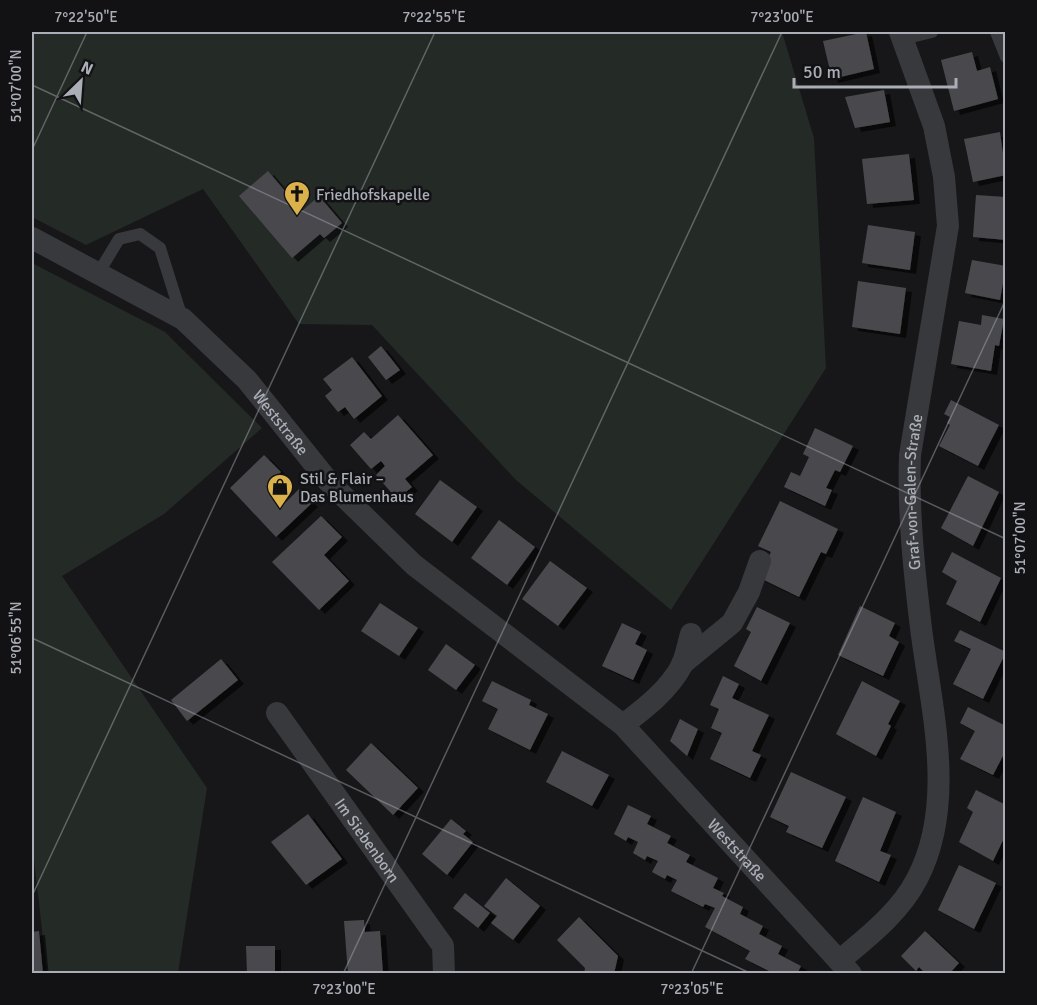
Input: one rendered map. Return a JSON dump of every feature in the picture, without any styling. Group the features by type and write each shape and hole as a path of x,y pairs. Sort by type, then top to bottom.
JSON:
{"street":[{"name":"Graf-von-Galen-Straße","path":"845,967 917,879 932,843 939,811 939,771 914,570 909,488 910,455 948,226 944,177 934,126 902,35"},
{"name":"Weststraße","path":"32,237 183,319 247,380 328,481 414,565 623,725 845,967"},
{"path":"623,725 647,707 682,664 732,623 749,592 760,561"},
{"path":"682,664 691,634"},
{"name":"Im Siebenborn","path":"277,712 443,946 444,974"}],"lane":[{"path":"902,35 932,32"},
{"path":"996,32 1005,57"},
{"path":"99,272 119,239 140,234 160,248 183,319"}],"shaded area":[{"path":"32,32 782,32 814,138 826,368 671,610 516,480 372,325 299,324 203,189 86,245 32,217"},
{"path":"32,263 165,332 262,428 164,514 62,576 207,788 178,973 47,973 32,843"}],"building":[{"path":"866,32 874,69 832,79 823,41"},
{"path":"972,52 977,71 990,67 998,99 954,111 941,60"},
{"path":"884,90 890,122 855,128 845,97"},
{"path":"1000,132 1006,175 973,182 964,139"},
{"path":"909,154 914,200 867,204 862,159"},
{"name":"Friedhofskapelle","path":"268,171 302,211 319,196 342,223 324,238 320,234 292,258 239,196"},
{"path":"976,195 1006,197 1006,240 973,237"},
{"path":"868,225 915,232 910,270 862,263"},
{"path":"972,260 1006,266 1000,300 965,293"},
{"path":"858,281 906,288 900,334 852,327"},
{"path":"982,315 1004,319 999,346 995,345 991,371 951,364 959,321 981,325"},
{"path":"381,346 400,370 386,380 368,357"},
{"path":"352,357 382,396 354,419 345,407 338,412 325,396 332,390 323,379"},
{"path":"951,400 999,425 978,466 939,446 950,425 947,423 950,417 944,414"},
{"path":"398,415 433,455 405,479 412,487 397,499 376,475 385,466 381,461 371,469 350,445 364,432 371,439"},
{"path":"815,428 853,446 840,472 835,470 826,488 832,490 825,506 784,487 791,472 800,476 809,457 803,454"},
{"path":"264,455 281,472 269,484 286,502 299,489 312,503 276,537 230,488"},
{"path":"968,476 999,492 973,546 941,528"},
{"path":"440,480 477,507 452,542 415,514"},
{"path":"780,501 838,529 826,554 821,552 799,597 758,577 771,552 758,546"},
{"path":"321,516 342,537 324,555 349,581 319,610 272,562"},
{"path":"499,520 535,547 507,585 471,558"},
{"path":"952,552 1001,578 980,622 946,604 957,581 942,572"},
{"path":"550,561 587,588 558,626 522,599"},
{"path":"380,603 418,628 399,656 361,631"},
{"path":"860,606 895,623 889,636 899,642 883,676 838,655"},
{"path":"757,607 790,623 761,681 734,666 751,632 746,629"},
{"path":"622,623 641,632 635,644 647,650 633,680 602,666"},
{"path":"960,630 1006,652 983,699 953,684 971,649 954,641"},
{"path":"446,644 475,665 456,690 428,670"},
{"path":"221,659 238,680 187,721 171,700"},
{"path":"723,676 739,684 732,698 769,715 752,751 761,755 750,778 710,759 722,733 711,728 719,709 710,705"},
{"path":"492,681 531,700 529,705 548,714 530,750 488,729 498,709 482,701"},
{"path":"862,681 900,701 876,756 836,734"},
{"path":"968,707 1006,726 1006,750 993,775 960,759 975,731 960,723"},
{"path":"680,719 698,729 687,756 670,741"},
{"path":"371,743 418,788 393,815 346,770"},
{"path":"562,751 609,775 592,806 546,782"},
{"path":"791,772 846,797 822,848 786,832 789,826 770,817"},
{"path":"976,790 1006,805 1006,834 993,861 959,842 973,812 967,808"},
{"path":"863,797 896,812 880,851 891,855 879,882 835,861"},
{"path":"628,805 651,816 647,824 671,836 667,843 690,855 686,862 718,878 713,888 724,893 722,896 743,907 740,914 763,926 759,934 782,946 778,954 801,966 797,974 768,974 769,971 745,959 750,951 705,927 715,908 705,904 703,907 671,891 677,880 667,875 665,879 652,872 658,861 647,856 645,860 633,853 638,842 628,837 626,841 614,834"},
{"path":"308,814 342,859 306,885 271,842"},
{"path":"451,819 466,831 463,834 473,842 447,875 422,854"},
{"path":"959,865 996,883 974,929 938,910"},
{"path":"506,878 540,906 513,940 491,923 497,916 484,906"},
{"path":"465,893 490,913 478,928 453,908"},
{"path":"579,917 618,956 614,974 584,974 585,968 557,940"},
{"path":"364,920 365,932 380,931 383,974 348,974 344,921"},
{"path":"39,931 43,974 32,974 32,932"},
{"path":"925,931 959,963 949,974 926,974 919,967 916,971 901,956"},
{"path":"246,946 275,946 275,973 247,973"}],"place":[{"name":"Friedhofskapelle","path":"297,217"},
{"name":"Stil & Flair – Das Blumenhaus","path":"280,510"}]}
